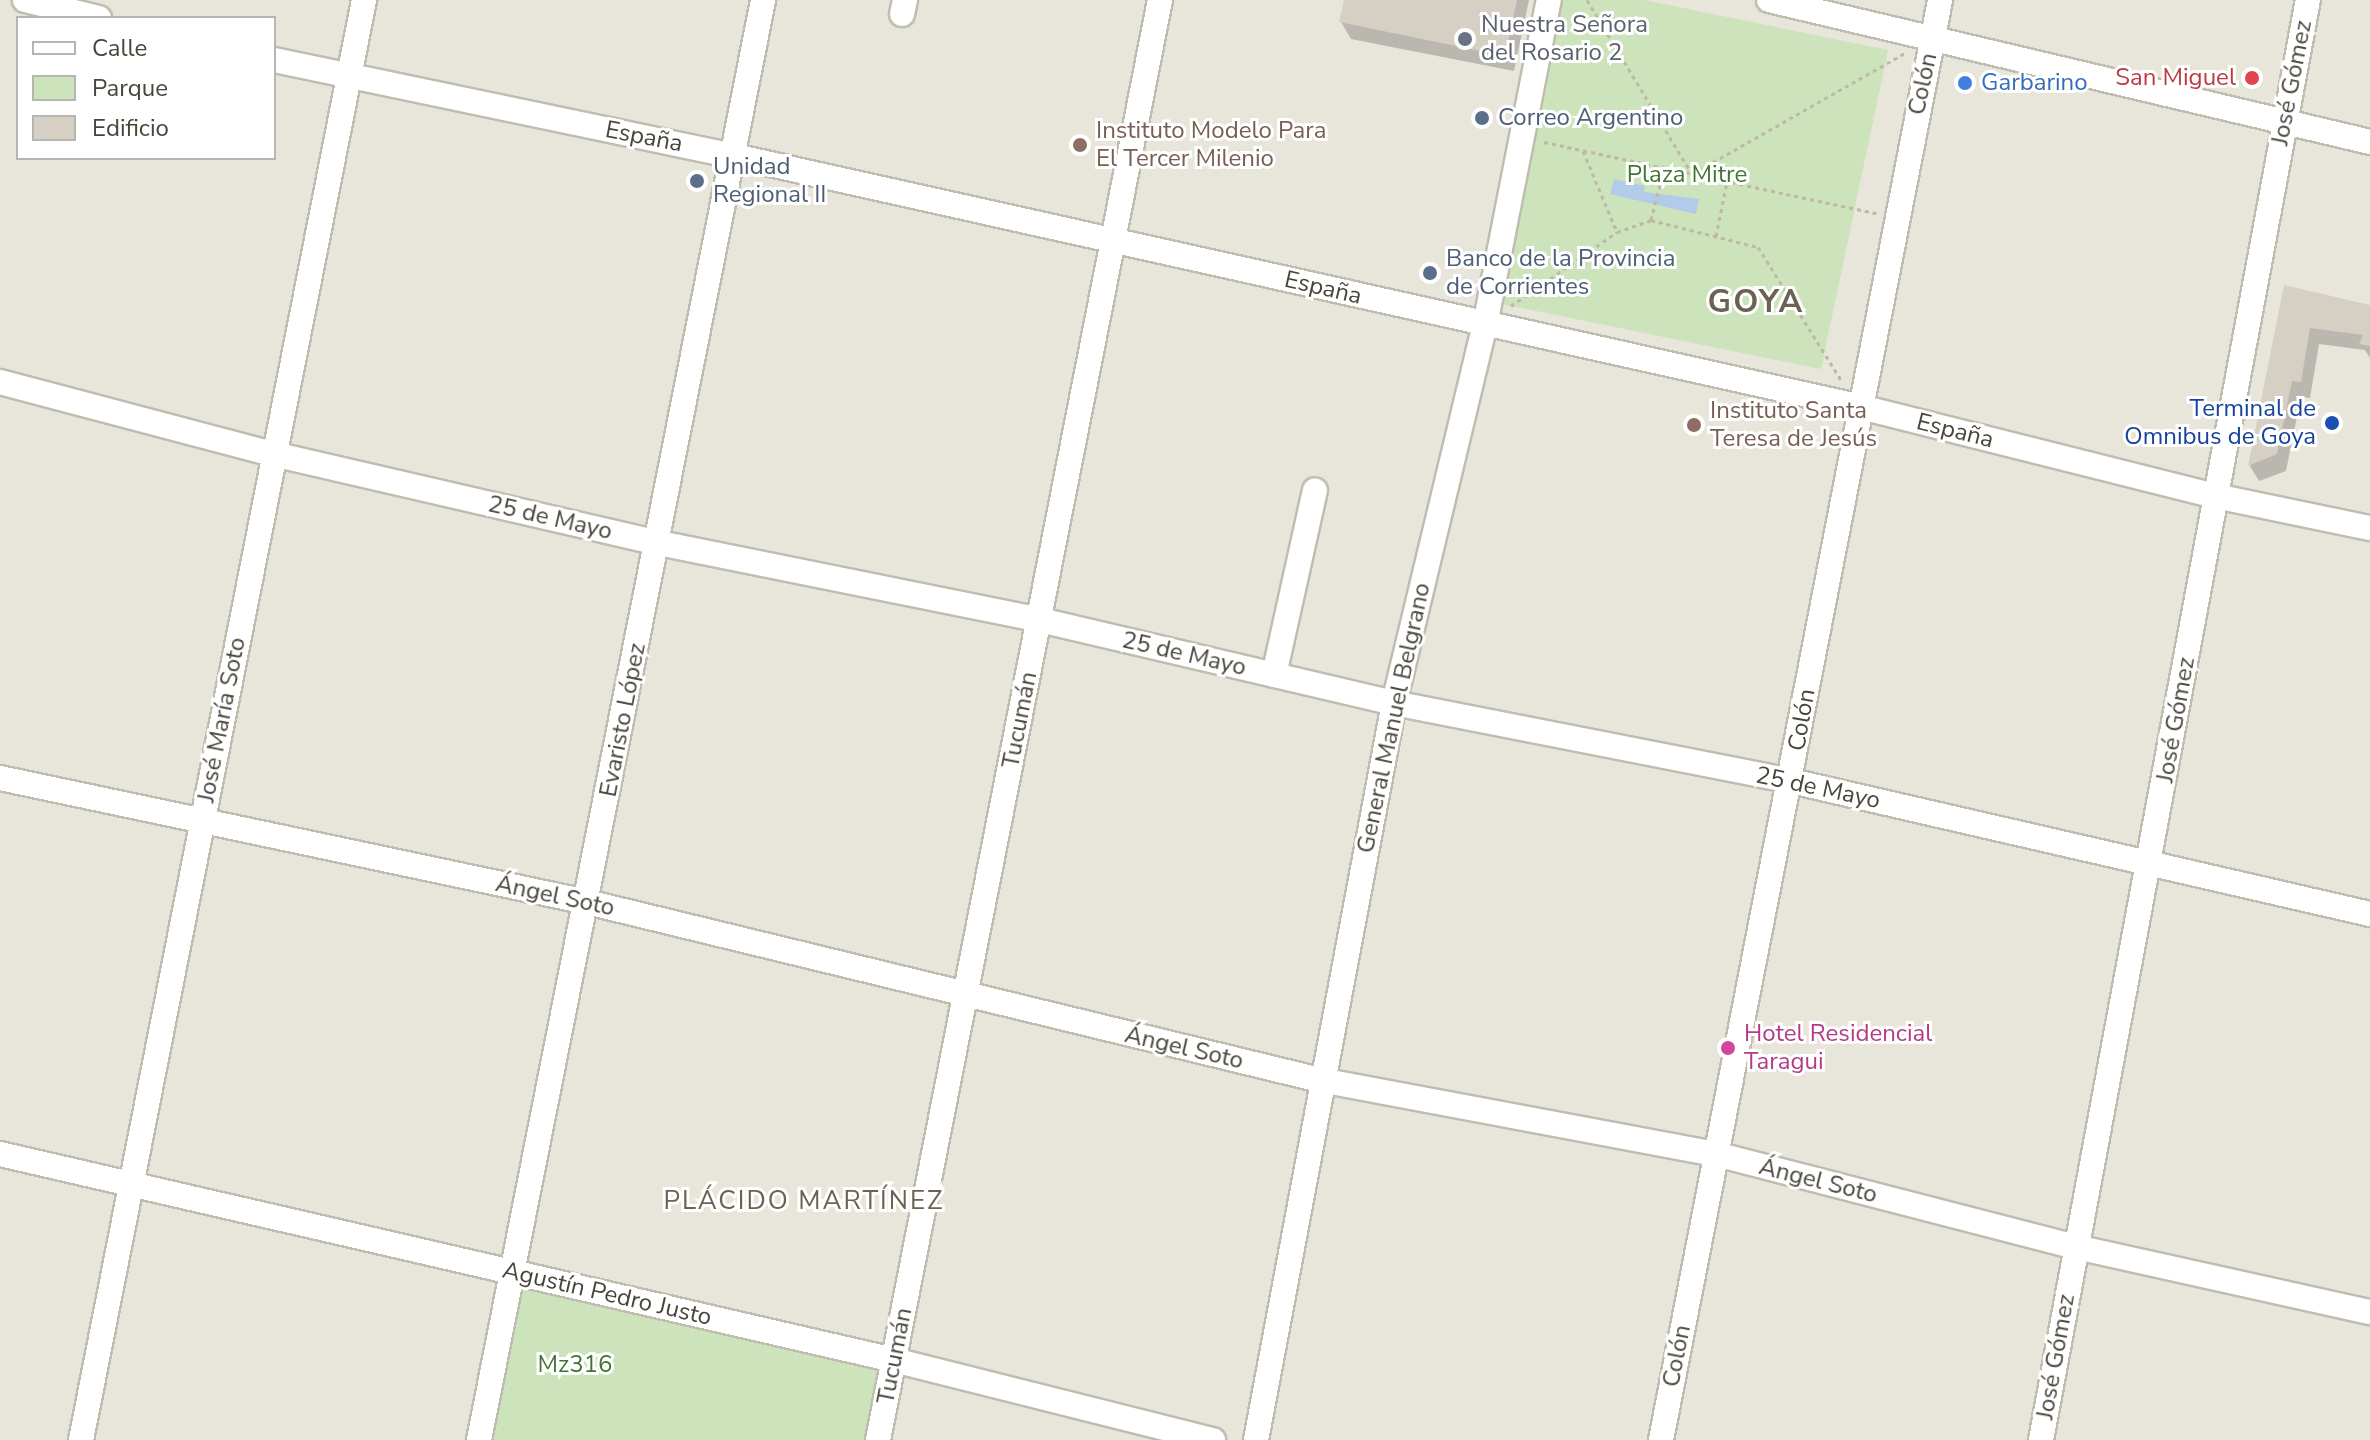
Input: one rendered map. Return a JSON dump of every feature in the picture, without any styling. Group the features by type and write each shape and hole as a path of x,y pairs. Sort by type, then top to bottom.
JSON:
{"street":[{"path":"25,0 91,16"},
{"name":"José María Soto","path":"81,1440 134,1186 273,454 364,0"},
{"name":"Evaristo López","path":"479,1440 515,1273 659,543 763,0"},
{"name":"Tucumán","path":"878,1440 1116,242 1160,0"},
{"name":"General Manuel Belgrano","path":"1256,1440 1320,1080 1394,703 1485,325 1549,0"},
{"path":"1769,0 2370,142"},
{"name":"Colón","path":"1661,1440 1791,781 1857,406 1940,0"},
{"name":"José Gómez","path":"2041,1440 2151,865 2215,496 2308,0"},
{"name":"España","path":"276,60 347,78 734,156 1857,406 2215,496 2370,528"},
{"name":"25 de Mayo","path":"0,382 273,454 659,543 1040,620 1394,703 1791,781 2370,914"},
{"path":"1274,675 1315,490"},
{"name":"Ángel Soto","path":"0,778 203,824 587,902 964,997 1320,1080 1716,1154 2076,1247 2370,1312"},
{"name":"Agustín Pedro Justo","path":"0,1154 894,1360 1213,1440"}],"path":[{"path":"1587,0 1692,174"},
{"path":"1692,174 1932,38"},
{"path":"1524,137 1894,217"},
{"path":"1583,151 1617,232"},
{"path":"1651,220 1665,168"},
{"path":"1716,236 1727,182"},
{"path":"1485,325 1617,232 1651,220 1758,247 1857,406"}],"shaded area":[{"path":"0,0 2370,0 2370,1440 0,1440"}],"green space":[{"name":"Plaza Mitre","path":"1549,0 1644,0 1888,50 1821,369 1487,301"},
{"name":"Mz316","path":"515,1273 894,1360 878,1440 479,1440"}],"water":[{"path":"1614,179 1645,186 1644,192 1699,199 1696,214 1610,194"}],"building":[{"name":"Nuestra Señora del Rosario 2","path":"1344,0 1517,0 1505,56 1339,22"},
{"path":"2284,285 2370,305 2370,346 2359,344 2363,335 2310,328 2301,382 2292,381 2277,454 2248,466"}],"place":[{"name":"Nuestra Señora del Rosario 2","path":"1465,39"},
{"name":"San Miguel","path":"2252,78"},
{"name":"Garbarino","path":"1965,83"},
{"name":"Correo Argentino","path":"1482,118"},
{"name":"Instituto Modelo Para El Tercer Milenio","path":"1080,145"},
{"name":"Unidad Regional II","path":"697,181"},
{"name":"Banco de la Provincia de Corrientes","path":"1430,273"},
{"name":"Terminal de Omnibus de Goya","path":"2332,423"},
{"name":"Instituto Santa Teresa de Jesús","path":"1694,425"},
{"name":"Hotel Residencial Taragui","path":"1728,1048"}],"district":[{"name":"GOYA","path":"1756,302"},
{"name":"PLÁCIDO MARTÍNEZ","path":"804,1201"}]}
